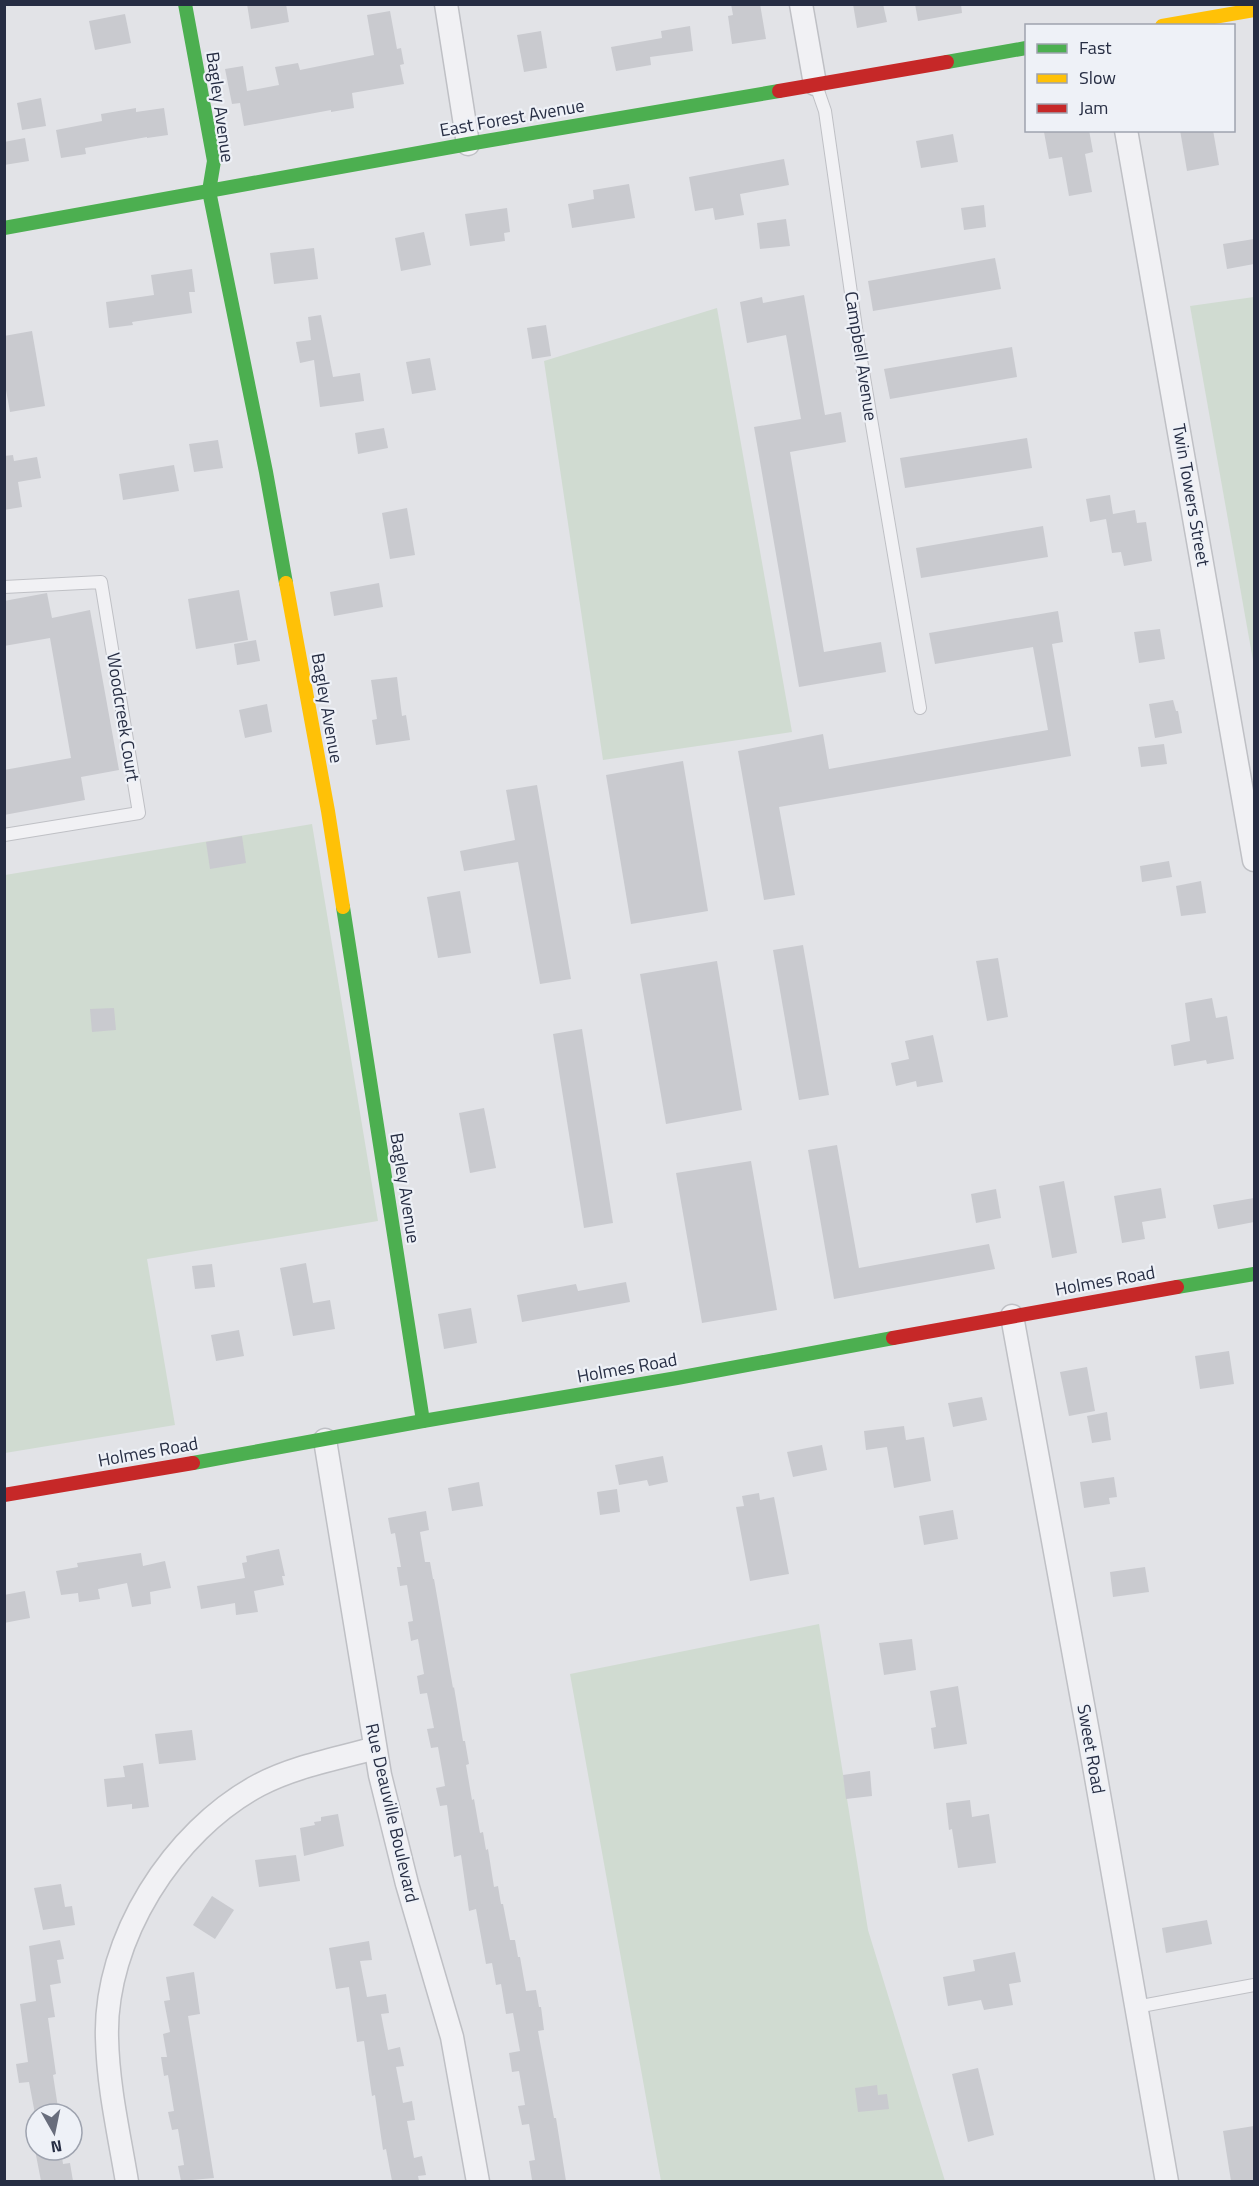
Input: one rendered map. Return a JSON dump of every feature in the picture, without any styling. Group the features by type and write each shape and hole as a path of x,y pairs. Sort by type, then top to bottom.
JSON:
{"street":[{"name":"Bagley Avenue","path":"185,4 214,161 209,191 266,472 328,812 423,1421"},
{"path":"446,4 468,144"},
{"name":"Campbell Avenue","path":"801,4 815,84"},
{"path":"1174,24 1254,10"},
{"name":"East Forest Avenue","path":"4,228 468,144 1025,48"},
{"name":"Twin Towers Street","path":"1126,132 1254,860"},
{"name":"Holmes Road","path":"4,1495 677,1378 1254,1274"},
{"name":"Sweet Road","path":"1012,1316 1167,2181"},
{"name":"Rue Deauville Boulevard","path":"325,1440 375,1748 407,1884 452,2037 478,2181"},
{"path":"128,2181 112,2101 107,2036 113,1982 145,1899 159,1875 189,1839 212,1818 258,1786 287,1773 375,1748"}],"lane":[{"name":"Campbell Avenue","path":"815,84 825,111 858,342 920,708"},
{"name":"Woodcreek Court","path":"4,587 101,582 139,813 4,835"},
{"path":"1136,2007 1254,1985"}],"shaded area":[{"path":"1254,297 1254,666 1190,306"},
{"path":"717,308 792,732 603,760 544,361"},
{"path":"312,824 378,1221 147,1259 175,1425 5,1453 5,875"},
{"path":"819,1624 868,1930 945,2181 661,2181 570,1674"}],"building":[{"path":"247,4 286,4 289,22 251,29"},
{"path":"731,4 760,4 766,39 732,44 728,16 733,15"},
{"path":"853,4 883,4 887,22 857,28"},
{"path":"915,4 961,4 962,13 918,21"},
{"path":"390,11 397,49 401,48 404,64 400,65 404,84 352,93 354,108 244,126 240,103 232,104 225,69 243,66 247,91 279,85 275,67 298,63 300,70 374,55 367,15"},
{"path":"125,14 131,43 95,50 89,21"},
{"path":"690,26 693,51 650,57 651,65 616,71 611,47 662,38 661,31"},
{"path":"541,31 547,68 524,72 517,35"},
{"path":"41,98 46,126 22,130 17,103"},
{"path":"136,108 136,112 164,108 168,135 85,148 86,154 61,158 56,130 102,121 101,114"},
{"path":"1044,132 1089,132 1093,152 1085,154 1092,192 1069,196 1062,157 1049,159"},
{"path":"1180,132 1213,132 1219,165 1187,171"},
{"path":"953,134 958,162 921,168 916,141"},
{"path":"25,138 29,161 4,165 4,142"},
{"path":"784,159 789,185 740,194 744,215 715,220 713,208 695,211 689,177"},
{"path":"629,184 635,218 572,228 568,204 594,199 593,190"},
{"path":"984,205 986,227 964,230 961,208"},
{"path":"507,208 510,232 504,233 505,241 470,246 465,214"},
{"path":"786,219 790,246 760,249 757,223"},
{"path":"424,232 431,265 401,271 395,238"},
{"path":"1254,239 1254,264 1227,269 1223,244"},
{"path":"314,248 318,279 274,284 270,253"},
{"path":"995,258 1001,289 873,311 868,281"},
{"path":"192,269 195,292 189,292 192,313 132,322 133,325 109,328 106,302 154,295 151,275"},
{"path":"804,295 825,415 841,412 846,442 790,452 824,652 881,642 886,672 799,687 754,427 801,419 786,335 747,343 740,302 762,297 763,303"},
{"path":"321,315 333,377 360,373 364,401 320,407 314,360 300,363 296,342 311,340 308,317"},
{"path":"546,325 551,356 532,359 527,328"},
{"path":"32,331 45,406 10,412 4,379 4,336"},
{"path":"1012,347 1017,377 890,399 884,369"},
{"path":"430,358 436,390 412,394 406,362"},
{"path":"384,428 388,448 358,454 355,433"},
{"path":"1027,438 1032,468 905,488 900,458"},
{"path":"218,440 223,468 194,472 189,444"},
{"path":"13,455 14,461 37,457 41,478 18,482 22,507 4,510 4,456"},
{"path":"174,465 179,491 123,500 119,474"},
{"path":"1110,495 1113,514 1135,510 1137,523 1146,522 1152,561 1124,566 1121,552 1112,553 1106,519 1090,522 1086,499"},
{"path":"407,508 415,555 390,559 382,513"},
{"path":"1043,526 1048,557 921,578 916,548"},
{"path":"379,583 383,607 334,616 330,592"},
{"path":"239,590 248,640 196,649 188,599"},
{"path":"47,593 52,618 90,610 119,770 81,777 85,800 4,815 4,770 71,758 50,638 4,646 4,601"},
{"path":"1058,611 1063,642 1052,644 1071,756 779,807 795,895 764,900 738,751 823,734 829,769 1048,730 1033,647 935,664 929,633"},
{"path":"1160,629 1165,659 1139,663 1134,632"},
{"path":"256,640 260,661 237,665 234,644"},
{"path":"397,677 402,716 406,715 410,740 376,745 372,720 377,719 371,680"},
{"path":"1173,700 1176,711 1178,711 1182,733 1155,738 1149,704"},
{"path":"267,704 272,732 245,738 239,710"},
{"path":"1164,744 1167,764 1141,767 1138,747"},
{"path":"683,761 708,911 631,924 606,775"},
{"path":"537,785 571,979 540,984 518,862 464,871 460,851 515,840 506,790"},
{"path":"242,836 246,863 210,869 206,842"},
{"path":"1169,861 1172,877 1142,882 1140,866"},
{"path":"1201,881 1206,913 1181,916 1176,886"},
{"path":"460,891 471,953 438,958 427,897"},
{"path":"803,945 829,1095 799,1100 773,950"},
{"path":"998,958 1008,1017 987,1021 976,961"},
{"path":"717,961 742,1110 666,1124 640,974"},
{"path":"1212,998 1216,1018 1227,1016 1234,1059 1207,1064 1206,1060 1174,1066 1171,1045 1190,1041 1185,1003"},
{"path":"114,1008 116,1030 92,1032 90,1009"},
{"path":"582,1029 613,1223 584,1228 553,1034"},
{"path":"933,1035 943,1082 917,1087 916,1081 896,1086 891,1063 909,1059 905,1041"},
{"path":"484,1108 496,1168 470,1173 459,1113"},
{"path":"837,1145 859,1268 989,1244 995,1269 834,1299 808,1150"},
{"path":"751,1161 777,1310 702,1323 676,1173"},
{"path":"1064,1181 1077,1253 1052,1258 1039,1186"},
{"path":"1161,1188 1166,1218 1142,1222 1145,1239 1122,1243 1114,1196"},
{"path":"996,1189 1001,1218 976,1223 971,1194"},
{"path":"1254,1198 1254,1222 1218,1229 1213,1205"},
{"path":"306,1263 313,1303 330,1300 335,1329 293,1336 280,1268"},
{"path":"212,1264 215,1287 195,1289 192,1266"},
{"path":"626,1282 630,1302 522,1322 517,1295 576,1284 578,1291"},
{"path":"471,1308 477,1343 444,1349 438,1314"},
{"path":"239,1330 244,1356 216,1361 211,1335"},
{"path":"1229,1351 1234,1384 1200,1389 1195,1356"},
{"path":"1087,1367 1095,1411 1069,1416 1060,1372"},
{"path":"982,1397 987,1420 953,1427 948,1403"},
{"path":"1107,1412 1111,1440 1092,1443 1087,1416"},
{"path":"904,1426 906,1440 924,1437 931,1481 894,1488 887,1447 866,1450 864,1431"},
{"path":"822,1445 827,1470 793,1477 787,1452"},
{"path":"663,1456 668,1482 649,1486 647,1480 619,1485 615,1465"},
{"path":"1114,1477 1117,1497 1109,1498 1110,1504 1084,1508 1080,1482"},
{"path":"479,1482 483,1506 452,1511 448,1488"},
{"path":"617,1489 620,1512 600,1515 597,1492"},
{"path":"759,1493 760,1500 774,1497 789,1574 750,1581 736,1507 744,1506 742,1496"},
{"path":"953,1510 958,1539 924,1545 919,1516"},
{"path":"426,1511 429,1530 420,1532 425,1562 430,1562 434,1579 469,1764 466,1765 472,1800 474,1799 480,1833 483,1832 486,1850 488,1849 494,1887 498,1886 501,1904 503,1904 510,1940 515,1940 518,1957 520,1957 526,1991 536,1990 539,2007 541,2007 544,2030 538,2031 566,2181 532,2180 529,2161 535,2160 529,2124 522,2125 518,2106 525,2105 519,2071 512,2072 509,2053 520,2051 513,2013 506,2014 501,1984 496,1985 492,1963 486,1964 476,1909 469,1911 461,1855 454,1857 447,1805 440,1806 436,1788 445,1786 438,1747 431,1748 427,1729 434,1728 427,1693 420,1694 417,1676 424,1674 418,1639 411,1641 408,1622 413,1621 407,1585 400,1586 397,1567 401,1567 395,1533 391,1534 388,1518"},
{"path":"279,1549 285,1576 282,1576 284,1585 254,1591 258,1612 236,1615 235,1603 201,1609 197,1586 245,1578 242,1563 247,1562 246,1556"},
{"path":"141,1553 143,1566 165,1561 171,1588 150,1592 151,1604 132,1607 127,1583 98,1589 100,1599 79,1602 78,1593 61,1595 56,1571 78,1567 77,1563"},
{"path":"1145,1567 1149,1592 1113,1597 1110,1572"},
{"path":"25,1591 30,1618 4,1623 4,1595"},
{"path":"912,1639 916,1670 884,1675 879,1643"},
{"path":"958,1686 967,1744 934,1749 931,1728 936,1727 930,1691"},
{"path":"192,1730 196,1760 159,1764 155,1734"},
{"path":"143,1763 149,1807 132,1809 132,1804 107,1807 104,1779 125,1777 123,1766"},
{"path":"870,1771 872,1796 846,1799 843,1775"},
{"path":"970,1800 972,1817 989,1814 996,1863 958,1868 952,1829 949,1830 946,1803"},
{"path":"338,1814 344,1846 304,1856 300,1828 315,1825 314,1822 321,1821 321,1817"},
{"path":"296,1855 300,1881 259,1887 255,1860"},
{"path":"61,1884 65,1907 72,1906 75,1925 43,1930 34,1888"},
{"path":"212,1896 234,1910 215,1939 193,1925"},
{"path":"1207,1920 1212,1944 1166,1953 1162,1928"},
{"path":"60,1940 64,1959 57,1960 61,1983 50,1985 55,2017 48,2018 56,2074 53,2075 57,2102 33,2102 29,2082 19,2083 16,2064 28,2062 20,2004 36,2001 29,1946"},
{"path":"369,1941 372,1960 360,1961 367,1997 386,1994 389,2013 381,2014 388,2050 400,2047 404,2066 396,2067 403,2103 412,2101 415,2120 407,2121 414,2158 422,2156 426,2175 418,2176 419,2181 392,2181 386,2149 383,2150 375,2095 372,2096 364,2041 357,2042 349,1987 336,1989 329,1948"},
{"path":"1015,1952 1021,1982 1009,1984 1013,2005 984,2010 981,2000 948,2006 943,1977 975,1971 973,1960"},
{"path":"194,1972 200,2014 188,2016 214,2178 181,2181 178,2166 184,2165 178,2129 172,2130 168,2112 174,2111 168,2075 164,2076 161,2057 167,2057 163,2034 170,2032 164,2001 170,2000 166,1977"},
{"path":"978,2068 994,2135 968,2142 952,2074"},
{"path":"877,2085 878,2095 887,2094 889,2109 858,2112 855,2088"},
{"path":"1254,2126 1254,2181 1231,2181 1223,2131"},
{"path":"37,2162 70,2163 73,2181 41,2181"}],"traffic: fast":[{"path":"185,4 214,161 209,191 286,583"},
{"path":"947,62 1025,48"},
{"path":"4,228 468,144 779,91"},
{"path":"343,907 423,1421"},
{"path":"1177,1287 1254,1274"},
{"path":"193,1463 893,1338"}],"traffic: slow":[{"path":"1174,24 1254,10"},
{"path":"286,583 328,811 343,907"}],"traffic: jam":[{"path":"779,91 947,62"},
{"path":"893,1338 1177,1287"},
{"path":"4,1495 193,1463"}]}
